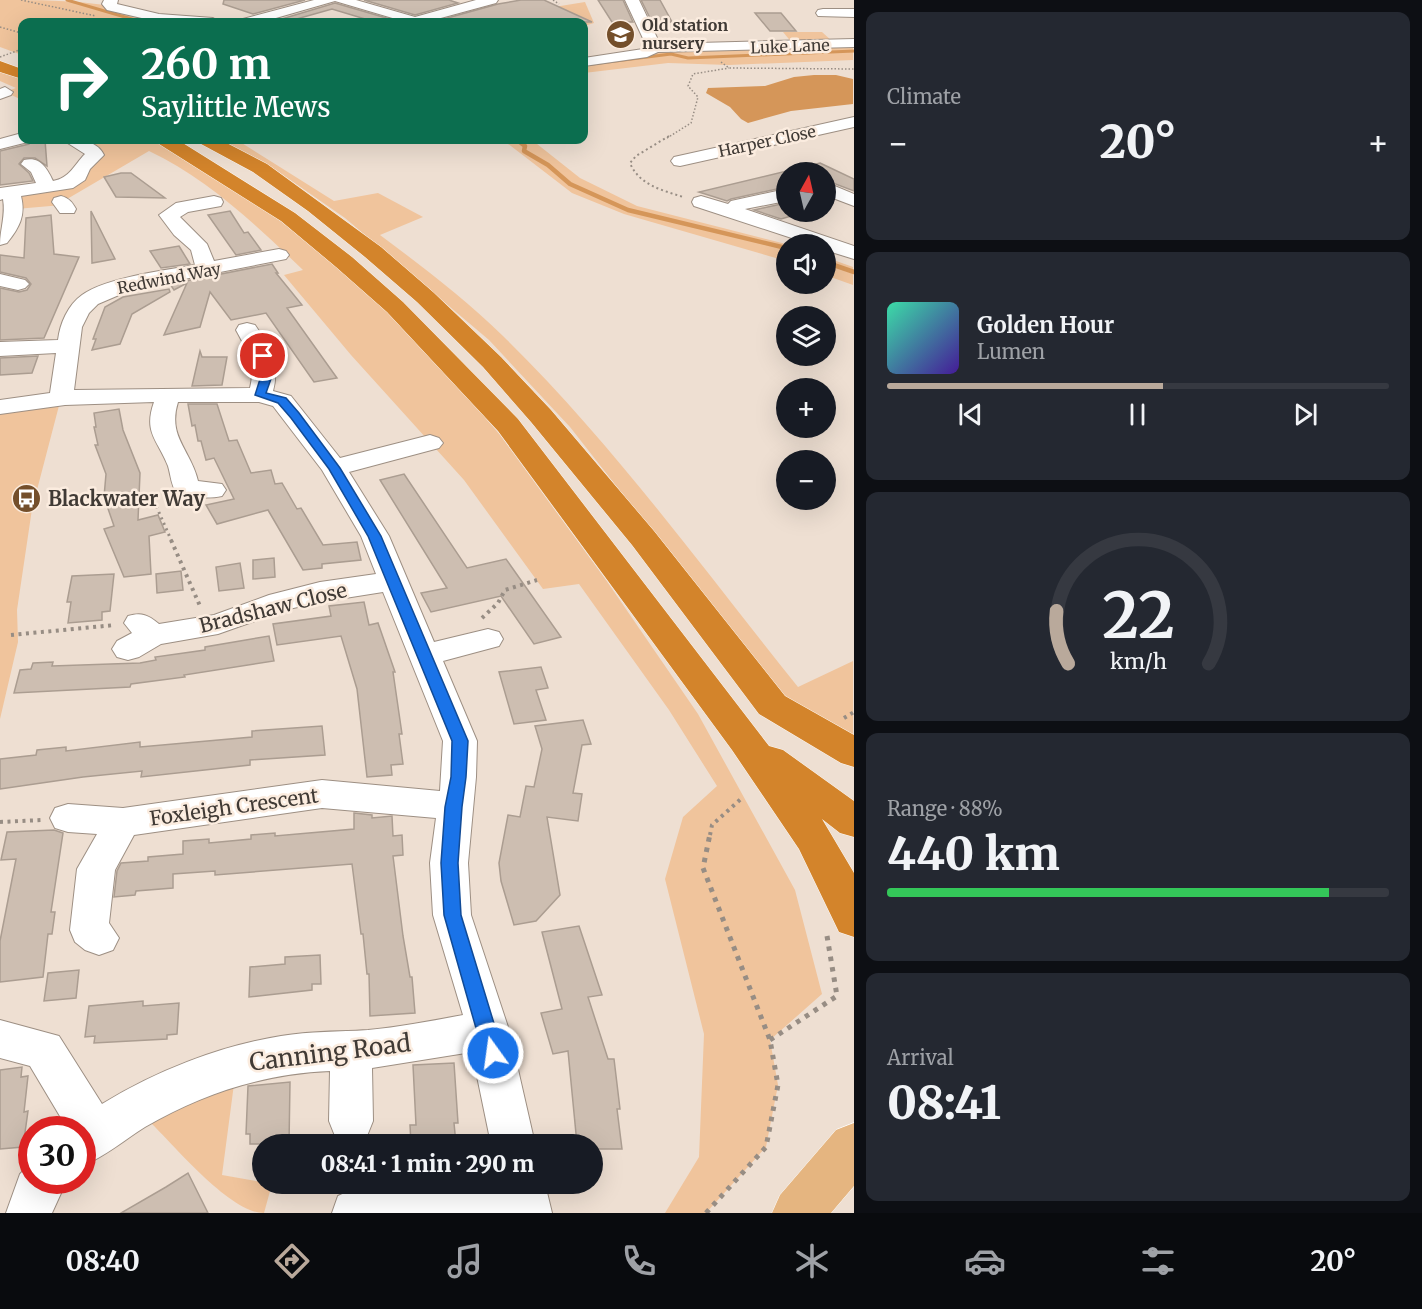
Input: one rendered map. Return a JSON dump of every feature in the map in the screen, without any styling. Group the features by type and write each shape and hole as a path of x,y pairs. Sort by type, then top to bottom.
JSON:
{"highway":[{"path":"0,51 18,58"},
{"path":"0,66 18,73"},
{"path":"172,144 288,217 395,307 508,425 745,740 813,838 836,879 839,922"},
{"path":"215,144 260,168 315,207 374,252 424,297 492,362 541,416 642,538 772,705 854,753"},
{"path":"745,740 854,822"}],"main road":[{"path":"798,1213 854,1146"}],"street":[{"path":"111,0 109,4 112,7 159,18"},
{"path":"263,18 329,0"},
{"path":"341,0 403,18"},
{"path":"430,18 491,0"},
{"path":"632,0 655,48"},
{"path":"823,13 854,13"},
{"name":"Luke Lane","path":"588,61 646,53 655,48 854,43"},
{"name":"Harper Close","path":"680,161 854,122"},
{"path":"819,129 845,143"},
{"path":"1,143 18,139"},
{"path":"9,198 75,180 82,167 93,159 94,152 79,144"},
{"path":"30,164 39,169 46,187"},
{"path":"836,183 844,180"},
{"path":"836,192 854,201"},
{"path":"732,211 738,205 776,197"},
{"path":"9,198 64,205"},
{"path":"1,238 12,224 9,198"},
{"path":"207,270 200,248 167,219 183,207 214,202"},
{"path":"701,202 854,253"},
{"name":"Redwind Way","path":"62,398 71,327 79,311 90,299 123,280 207,270 279,255"},
{"path":"245,340 263,356 266,376 260,395"},
{"path":"0,349 69,346"},
{"path":"0,407 62,398 113,395 260,395 282,401 334,468 375,536 460,741 459,777 453,807 449,863 452,915 488,1030 511,1134"},
{"path":"168,396 162,412 162,435 180,465 169,496 213,490"},
{"path":"334,468 405,459 430,443"},
{"name":"Bradshaw Close","path":"140,636 208,626 280,602 320,592 392,581"},
{"path":"423,655 489,640"},
{"name":"Foxleigh Crescent","path":"68,818 123,822 322,794 404,800 453,807"},
{"name":"Foxleigh Crescent","path":"99,938 89,930 96,869 123,822"},
{"name":"Canning Road","path":"96,1135 178,1086 221,1069 281,1055 380,1048 488,1030"},
{"path":"0,1039 44,1050 77,1116"},
{"path":"351,1050 351,1121"},
{"path":"29,1213 35,1194"},
{"path":"355,1213 401,1194 440,1197 493,1213"},
{"path":"524,1194 529,1213"}],"path":[{"path":"21,0 102,17"},
{"path":"552,0 559,4"},
{"path":"0,27 18,32"},
{"path":"0,57 18,50"},
{"path":"717,58 729,68"},
{"path":"701,202 644,183 633,175 630,163 636,156 691,123 698,97 688,86 693,74 729,68 854,69"},
{"path":"169,496 208,626"},
{"path":"489,640 498,603 505,590 537,580"},
{"path":"11,635 140,636"},
{"path":"706,1213 766,1147 778,1085 770,1040 703,868 712,825 744,797"},
{"path":"0,822 68,818"},
{"path":"770,1040 837,996 839,922"}],"shaded area":[{"path":"0,0 64,1 107,5 157,18 18,18 18,54 0,47"},
{"path":"585,2 594,23 588,25 588,18 517,18 505,15"},
{"path":"783,32 822,32 833,42 793,44"},
{"path":"853,43 853,60 729,65 668,63 588,73 588,62 654,50"},
{"path":"0,70 18,78 18,98 5,92 16,88 0,81"},
{"path":"836,75 853,79 853,104 791,111 748,123 730,107 706,93 708,88 765,86 794,77"},
{"path":"79,144 162,144 185,155 274,216 338,266 424,346 500,435 606,580 698,714 795,890 822,994 770,1040 778,1085 766,1147 706,1213 665,1213 699,1157 704,1034 665,879 683,817 717,786 669,710 579,584 543,589 464,480 351,355 284,275 303,270 230,204 191,175 149,151 62,202 62,205 16,209 10,192 67,184 93,152"},
{"path":"228,144 243,144 334,201 378,193 423,217 380,235 474,309 582,419 656,507 798,687 853,661 853,738 781,696 570,427 489,340 345,218 276,170"},
{"path":"508,144 537,144 580,178 637,206 776,241 776,258 624,214 572,193"},
{"path":"836,261 853,267 853,285 836,279"},
{"path":"61,398 32,509 17,610 18,642 0,719 0,407"},
{"path":"234,1084 222,1175 252,1180 252,1194 269,1194 264,1213 250,1210 220,1191 150,1122"}],"building":[{"path":"224,0 305,0 253,14 223,4"},
{"path":"364,0 449,0 458,3 415,15"},
{"path":"521,0 544,0 583,18 447,18"},
{"path":"598,0 623,0 633,22 612,22"},
{"path":"641,0 660,0 672,22 652,22"},
{"path":"335,3 386,18 362,18 332,9 300,18 285,18"},
{"path":"755,13 781,13 796,31 770,31"},
{"path":"29,144 45,144 47,166 35,158 24,158 19,164 29,173 33,181 0,185 0,151"},
{"path":"836,171 854,179 854,191 836,184"},
{"path":"131,173 165,198 116,197 104,177"},
{"path":"776,174 776,189 727,201 699,192"},
{"path":"776,205 776,217 754,210"},
{"path":"91,211 115,259 92,263"},
{"path":"230,211 244,233 248,232 261,250 236,255 208,215"},
{"path":"51,215 54,254 79,257 44,338 0,340 0,288 19,292 27,290 31,284 26,278 0,272 0,255 24,258 26,218"},
{"path":"179,246 190,264 161,268 150,251"},
{"path":"272,264 278,273 276,273 302,305 287,308 337,378 314,382 266,313 231,320 210,292 200,327 164,335 187,283 174,290 170,284"},
{"path":"169,289 170,292 132,314 120,344 92,350 96,339 93,339 105,307 123,297"},
{"path":"200,351 202,357 227,357 222,385 192,386"},
{"path":"38,356 32,373 0,375 0,358"},
{"path":"188,404 217,404 229,441 237,440 251,473 271,470 275,484 282,483 297,509 301,508 323,545 357,542 361,560 322,564 322,568 303,570 268,510 217,524 206,505 234,499 214,458 206,460 201,441 198,441 195,425 192,426"},
{"path":"119,409 123,430 140,473 138,520 158,515 165,532 149,536 151,574 124,577 104,529 114,526 104,497 106,474 95,445 98,445 94,427 96,427 94,413"},
{"path":"404,474 467,568 506,559 561,637 534,644 501,596 431,612 421,593 447,588 380,480"},
{"path":"274,558 275,577 253,579 253,560"},
{"path":"240,563 244,588 219,591 216,567"},
{"path":"181,571 183,590 157,593 156,574"},
{"path":"114,574 110,611 102,612 102,620 68,623 71,602 67,602 72,576"},
{"path":"364,602 369,625 378,623 395,672 393,672 402,734 399,734 403,764 391,765 392,775 367,777 357,689 341,636 277,645 273,624 331,616 329,606"},
{"path":"269,636 274,661 131,684 130,687 14,693 20,670 31,669 33,663 53,662 52,666 140,663 156,660 155,657 205,650 205,647"},
{"path":"541,667 548,688 536,690 546,720 514,724 499,672"},
{"path":"583,720 591,744 582,745 573,793 582,794 578,821 547,817 560,895 536,921 514,925 501,881 499,863 508,815 520,817 526,786 534,787 542,749 535,726"},
{"path":"322,726 325,755 250,760 250,765 141,777 142,771 83,777 0,789 0,759 36,755 37,750 66,747 66,751 140,742 140,747 252,737 252,731"},
{"path":"354,813 372,815 372,818 392,816 393,836 402,835 403,855 393,856 403,936 410,977 412,977 415,1013 370,1016 369,974 367,974 352,864 215,875 215,871 173,874 173,888 136,891 135,895 114,897 117,871 121,863 148,861 148,857 183,854 183,841 209,839 209,843 251,839 251,835 275,833 275,836 354,829"},
{"path":"54,830 63,833 51,912 55,912 52,934 48,934 43,977 0,982 0,941 16,859 1,860 7,832"},
{"path":"579,926 602,995 588,997 608,1059 614,1059 622,1149 603,1149 603,1134 576,1134 568,1051 553,1054 541,1013 562,1009 542,932"},
{"path":"320,955 321,984 312,984 312,990 249,997 250,967 285,964 285,957"},
{"path":"79,970 76,998 44,1001 48,973"},
{"path":"143,1001 143,1006 179,1003 177,1034 167,1035 167,1039 94,1043 95,1036 85,1037 89,1006"},
{"path":"454,1063 458,1123 454,1123 455,1134 410,1134 410,1125 416,1125 413,1065"},
{"path":"22,1067 21,1077 28,1076 24,1112 28,1111 27,1116 18,1116 18,1147 0,1149 0,1070"},
{"path":"290,1082 289,1134 252,1134 252,1144 250,1144 250,1134 246,1134 248,1086"},
{"path":"188,1173 208,1213 121,1213 166,1187"}],"waterway":[{"path":"67,0 128,18"},
{"path":"588,64 671,54 688,58 854,51"},
{"path":"522,144 525,146 524,151 548,165 570,184 628,210 776,246"},
{"path":"836,266 854,272"}],"place":[{"name":"Old station nursery","path":"621,34"},
{"name":"Blackwater Way","path":"27,499"}],"route":[{"path":"263,356 266,376 260,395 282,401 295,416 334,468 375,536 460,741 459,777 453,807 449,863 452,915 493,1053"}]}
